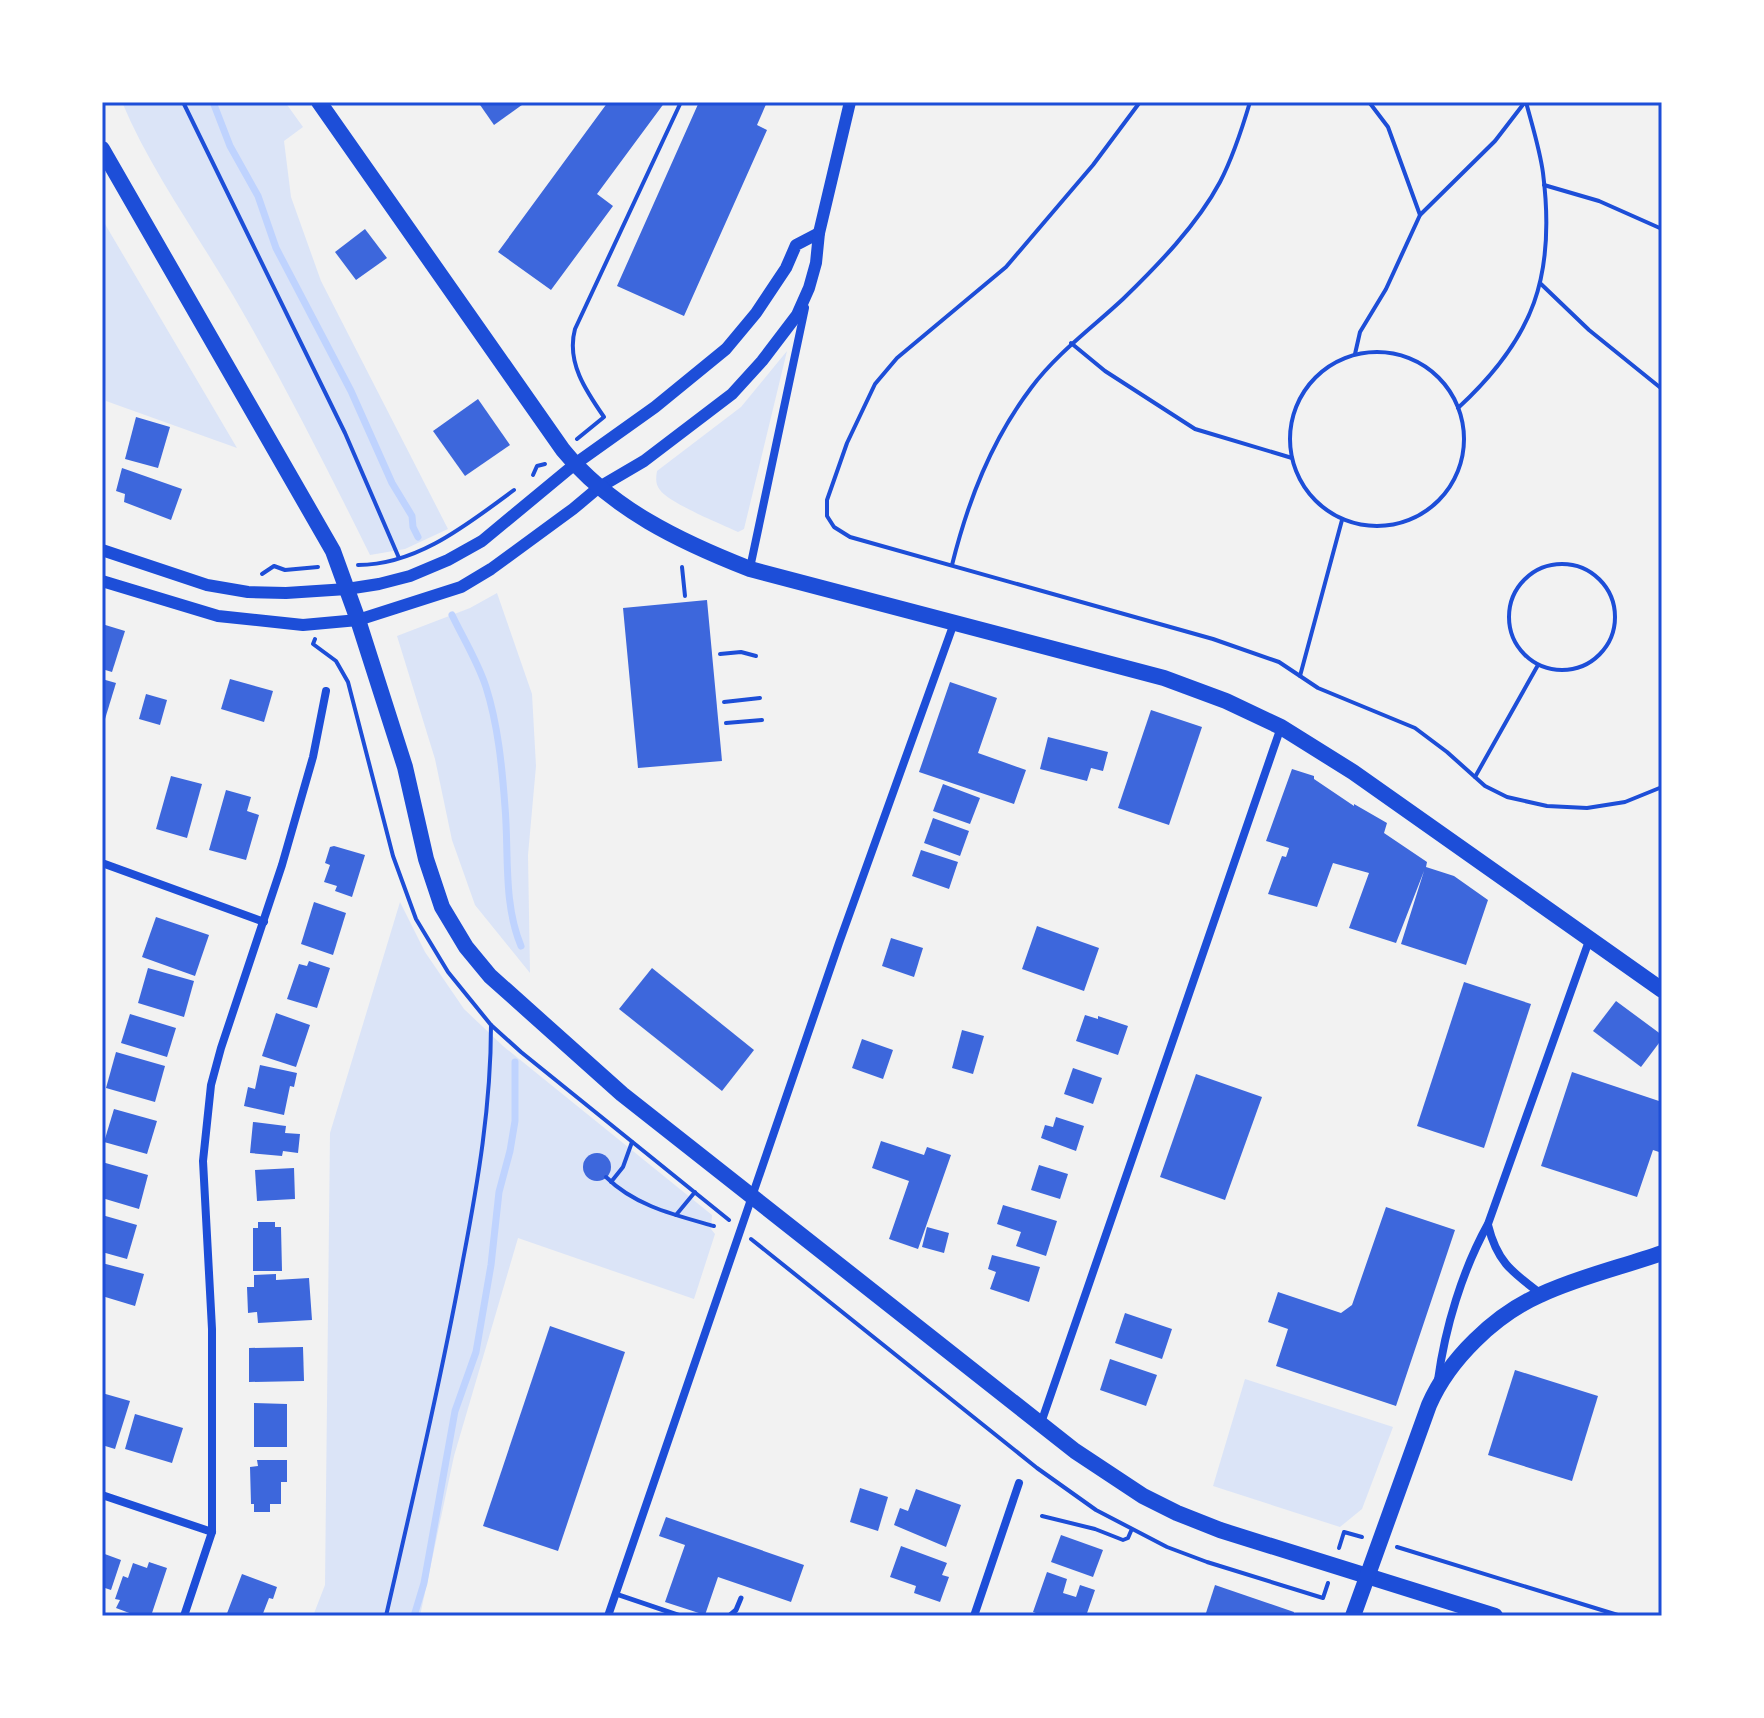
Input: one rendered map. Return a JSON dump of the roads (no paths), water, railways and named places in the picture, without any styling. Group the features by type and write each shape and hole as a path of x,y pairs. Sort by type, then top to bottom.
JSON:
{"main road":[{"path":"319,102 575,464 598,488 698,549 750,569 1164,678 1226,701 1281,727 1353,772 1662,990"},
{"path":"102,149 333,551 405,767 442,907 466,947 490,976 622,1094 1075,1451 1120,1481 1177,1513 1220,1530 1495,1616"},
{"path":"1353,1616 1438,1385 1486,1332 1520,1305 1542,1294 1662,1253"}],"street":[{"path":"750,569 816,263 819,233 850,102"},
{"path":"102,550 181,578 228,589 286,593 347,589 407,577 448,560 482,541 575,464 655,407 726,349 756,313 786,268 796,245 819,233"},
{"path":"102,581 218,616 289,625 358,620 461,587 491,569 598,488 644,461 732,394 797,315 809,288"},
{"path":"608,1616 954,623"},
{"path":"184,1616 212,1532 212,1329 203,1161 211,1085 313,757 326,691"},
{"path":"1041,1424 1281,727"},
{"path":"102,863 264,922"},
{"path":"1438,1385 1443,1345 1477,1245 1488,1224 1590,938"},
{"path":"1488,1224 1499,1258 1512,1273 1542,1294"},
{"path":"974,1616 1019,1483"},
{"path":"102,1495 212,1532"}],"lane":[{"path":"615,1594 681,1616"},
{"path":"729,1616 736,1610 741,1598"}],"waterway":[{"path":"213,102 230,146 258,196 276,248 351,391 392,483 412,516 418,537"},
{"path":"452,615 483,678 494,716 504,792 511,913 521,946"},
{"path":"414,1616 424,1583 455,1411 476,1352 491,1265 499,1192 515,1121 515,1062"}]}
